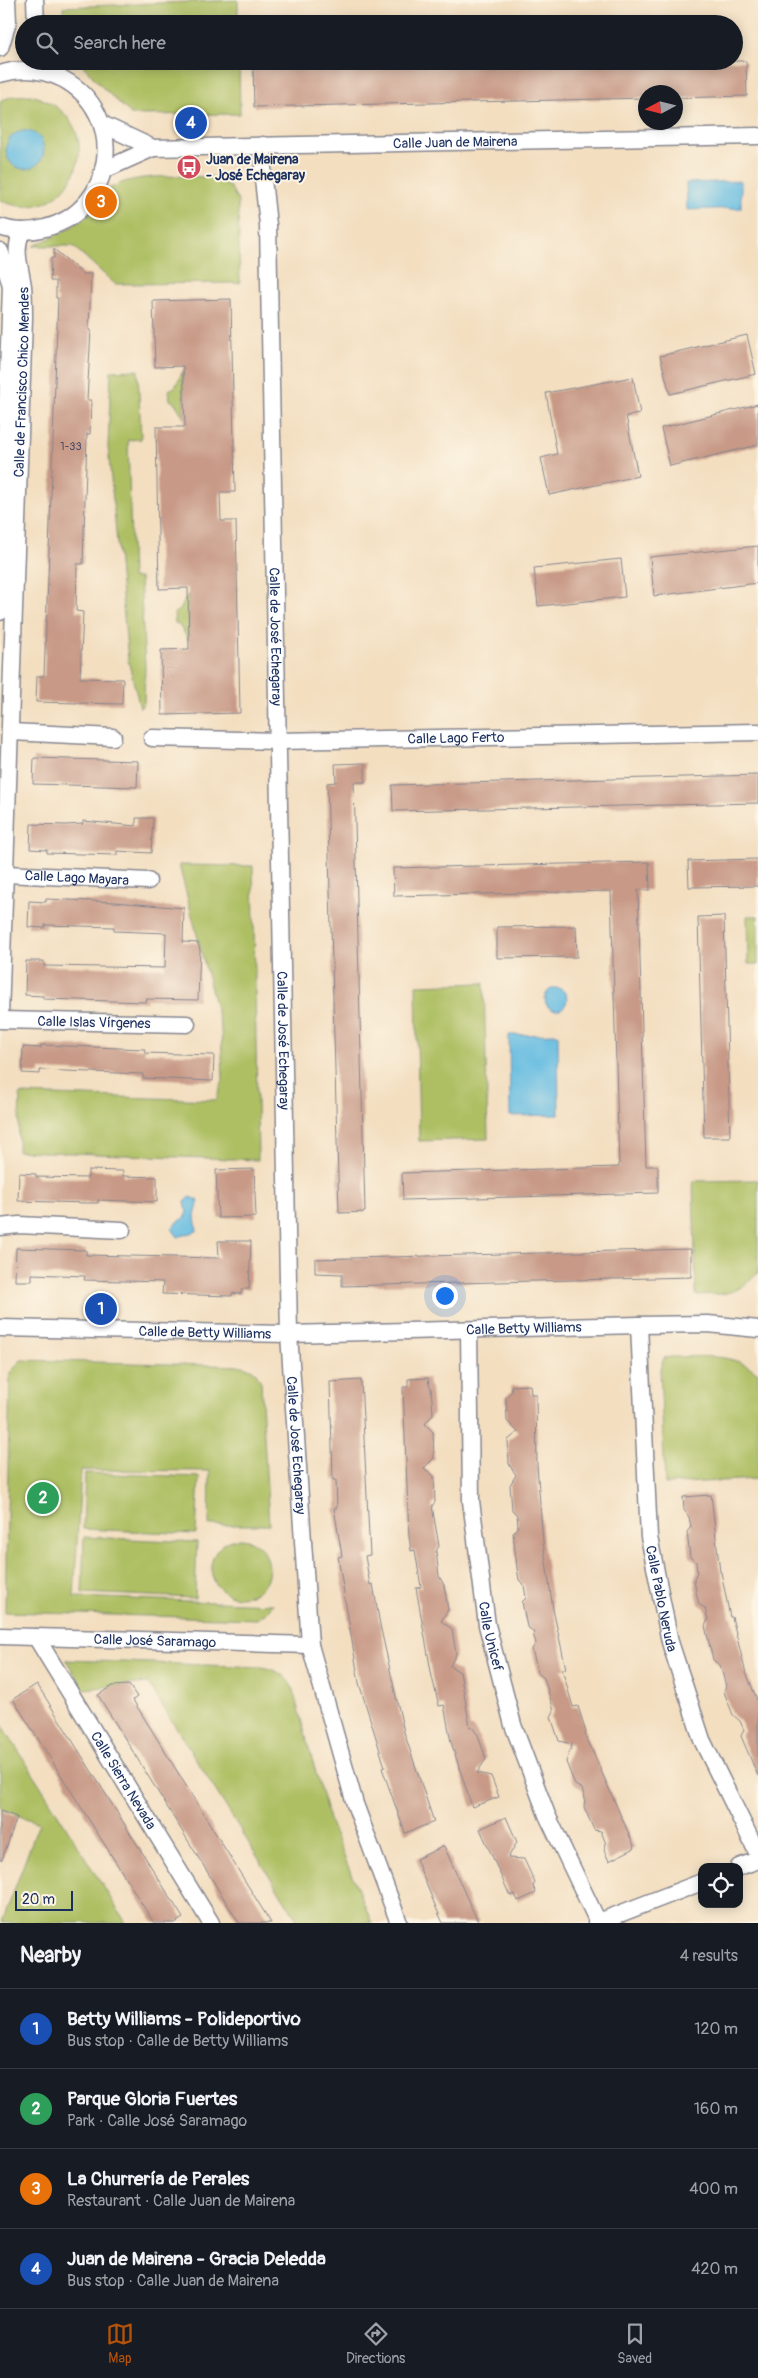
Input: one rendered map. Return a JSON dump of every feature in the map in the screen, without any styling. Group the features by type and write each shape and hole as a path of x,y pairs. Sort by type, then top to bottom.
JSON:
{"street":[{"path":"0,48 8,22 7,0"},
{"path":"35,0 36,15"},
{"path":"0,74 12,70 33,70"},
{"path":"0,226 8,230 33,231 57,225 78,212 94,193 104,170 106,147 102,124 92,103 75,86 51,70"},
{"name":"Calle Juan de Mairena","path":"102,124 153,148"},
{"name":"Calle Juan de Mairena","path":"104,170 153,148 758,136"},
{"name":"Calle de José Echegaray","path":"263,145 263,179 268,225 289,1334 310,1645 355,1804 399,1923"},
{"name":"Calle de Francisco Chico Mendes","path":"0,1018 24,318 23,284 16,254 18,240 22,231"},
{"name":"Calle de Francisco Chico Mendes","path":"0,251 11,285 0,612"},
{"path":"11,732 113,737"},
{"name":"Calle Lago Ferto","path":"152,738 278,741 758,732"},
{"name":"Calle Lago Mayara","path":"6,874 148,880"},
{"name":"Calle Islas Vírgenes","path":"0,1018 187,1024"},
{"path":"0,1226 19,1225 122,1230"},
{"name":"Calle Betty Williams","path":"289,1334 708,1324 758,1328"},
{"name":"Calle Pablo Neruda","path":"639,1325 649,1538 670,1642 702,1740 758,1854"},
{"name":"Calle de Betty Williams","path":"0,1328 289,1334"},
{"name":"Calle Unicef","path":"470,1330 471,1500 487,1625 513,1725 547,1815 597,1923"},
{"name":"Calle José Saramago","path":"0,1636 310,1645"},
{"name":"Calle Sierra Nevada","path":"36,1637 211,1923"},
{"path":"743,1866 758,1860"},
{"path":"597,1923 698,1884"}],"green space":[{"path":"238,0 238,15 63,15 63,7"},
{"path":"87,70 239,70 240,114 132,115"},
{"path":"31,95 58,108 74,127 79,149 76,170 64,189 47,202 25,206 0,200 0,101 13,96"},
{"path":"174,176 215,177 231,188 238,201 240,283 115,284 73,246 33,246 61,233 80,221 109,189 120,184 146,178"},
{"path":"138,370 141,439 128,440 132,578 140,578 145,666 144,703 140,708 128,660 108,447 111,371"},
{"path":"183,371 184,418 175,403 170,400 169,390 175,387"},
{"path":"188,594 189,641 180,626 175,623 174,613 180,610"},
{"path":"179,865 253,866 258,1160 18,1151 20,1094 216,1100 223,1080 221,1028"},
{"path":"747,916 758,916 758,964 748,964"},
{"path":"484,983 488,1139 419,1141 416,985"},
{"path":"758,1180 758,1273 736,1290 723,1294 696,1295 693,1181"},
{"path":"717,1357 728,1359 748,1366 758,1373 758,1479 665,1484 660,1369 664,1358"},
{"path":"21,1360 244,1366 255,1371 261,1382 269,1525 209,1525 210,1471 81,1470 74,1597 273,1604 266,1613 257,1619 5,1612 10,1373"},
{"path":"85,1473 199,1477 196,1534 83,1529"},
{"path":"84,1537 197,1542 195,1598 82,1593"},
{"path":"240,1539 251,1541 264,1552 269,1568 267,1579 256,1592 240,1597 229,1595 216,1584 211,1568 213,1557 224,1544"},
{"path":"66,1660 262,1667 276,1671 283,1676 292,1687 330,1823 372,1923 299,1923 148,1683 84,1689"},
{"path":"0,1721 126,1923 2,1923 39,1823 0,1809"}],"water":[{"path":"25,131 39,136 44,150 39,164 25,169 11,164 6,150 11,136"},
{"path":"741,181 741,208 687,210 686,183"},
{"path":"556,988 564,991 567,999 564,1007 556,1010 548,1007 545,999 548,991"},
{"path":"558,1034 559,1115 510,1116 509,1035"},
{"path":"190,1197 199,1201 195,1216 197,1231 178,1237 172,1229 176,1223 185,1218 187,1211 185,1202"}],"building":[{"path":"743,61 746,61 747,96 683,98 683,85 638,85 638,98 254,107 253,70 743,70"},
{"path":"54,249 83,274 91,274 89,330 91,330 87,400 91,400 90,434 87,434 83,564 77,564 76,611 83,612 80,678 123,679 122,704 36,702 37,676 44,676 48,579 58,298 56,298 56,281 50,281 51,258 54,258"},
{"path":"231,299 235,492 220,492 221,521 236,521 240,713 162,715 161,650 189,649 188,588 159,589 156,427 185,427 183,366 155,367 153,301"},
{"path":"747,335 756,374 670,394 660,356"},
{"path":"633,377 640,414 626,416 638,476 549,495 541,458 557,454 546,393"},
{"path":"758,404 758,445 670,466 661,428"},
{"path":"758,546 758,583 654,596 650,557"},
{"path":"621,559 625,597 538,606 534,568"},
{"path":"34,758 138,761 137,787 33,784"},
{"path":"365,763 365,782 354,782 365,1212 339,1213 327,783 336,782 335,764"},
{"path":"758,775 758,803 393,811 392,785"},
{"path":"136,818 153,818 151,853 117,851 117,855 47,853 47,850 30,849 31,824 66,825 83,824 83,821 136,826"},
{"path":"758,859 758,886 689,887 688,861"},
{"path":"649,862 650,890 638,890 646,1166 658,1166 658,1193 403,1200 402,1173 619,1167 611,891 394,896 393,868"},
{"path":"46,899 184,908 183,942 198,943 200,950 198,1000 146,999 147,1002 43,999 43,996 25,995 26,961 44,961 44,966 165,968 166,933 114,931 114,927 45,925 45,928 28,927 29,901 46,902"},
{"path":"724,916 730,1137 704,1137 698,917"},
{"path":"576,926 577,957 497,958 497,927"},
{"path":"41,1045 145,1049 144,1053 214,1055 213,1081 143,1078 143,1074 40,1070 40,1074 22,1073 23,1047 41,1048"},
{"path":"254,1169 256,1217 218,1218 216,1170"},
{"path":"88,1170 123,1171 123,1176 157,1177 157,1202 98,1200 98,1203 18,1201 19,1173 36,1174 36,1177 88,1178"},
{"path":"218,1241 251,1241 249,1289 242,1289 241,1294 232,1293 232,1296 162,1294 163,1282 84,1280 85,1276 32,1274 32,1281 15,1281 16,1248 86,1250 86,1255 219,1258"},
{"path":"691,1249 691,1277 342,1286 342,1274 315,1273 315,1259"},
{"path":"428,1378 431,1388 433,1414 425,1424 433,1432 434,1458 424,1468 434,1476 435,1502 432,1506 439,1546 436,1551 439,1576 444,1585 448,1610 441,1621 452,1629 456,1654 450,1666 460,1672 470,1727 478,1735 486,1759 477,1773 491,1776 499,1797 472,1807 451,1742 444,1705 439,1706 432,1677 416,1588 421,1587 415,1550 411,1551 409,1536 403,1387 408,1387 408,1379"},
{"path":"361,1380 370,1555 365,1556 370,1585 373,1584 380,1625 404,1732 434,1822 405,1833 382,1768 385,1767 359,1683 338,1557 342,1556 334,1508 337,1508 336,1480 333,1480 330,1382"},
{"path":"530,1385 531,1394 536,1394 537,1465 543,1542 553,1609 566,1669 562,1669 573,1707 578,1706 585,1734 635,1848 609,1861 604,1850 606,1844 601,1831 594,1830 584,1807 585,1798 582,1789 575,1785 566,1762 572,1744 559,1741 551,1717 554,1711 544,1678 538,1673 532,1649 536,1643 533,1631 527,1627 522,1602 526,1598 524,1585 519,1580 517,1568 513,1533 518,1526 517,1515 512,1510 510,1485 516,1475 509,1464 508,1440 518,1432 507,1421 506,1397 512,1391 511,1386"},
{"path":"711,1495 720,1572 730,1617 732,1617 745,1670 758,1702 758,1776 741,1736 744,1730 740,1721 733,1715 724,1692 726,1686 720,1665 713,1660 705,1626 708,1620 705,1608 699,1604 696,1592 694,1579 697,1572 696,1562 690,1557 687,1532 691,1527 689,1517 684,1510 683,1497"},
{"path":"37,1684 183,1918 175,1923 154,1923 13,1699"},
{"path":"129,1685 137,1697 133,1700 271,1923 239,1923 98,1695 112,1686"},
{"path":"0,1811 17,1817 2,1860 0,1859"},
{"path":"506,1817 517,1842 508,1858 524,1859 535,1883 533,1886 536,1893 518,1901 515,1894 510,1896 480,1829"},
{"path":"444,1846 479,1923 443,1923 437,1910 416,1859"}],"place":[{"name":"Juan de Mairena - Gracia Deledda","path":"191,123"},
{"name":"Juan de Mairena - José Echegaray","path":"189,167"},
{"name":"La Churrería de Perales","path":"101,202"},
{"name":"Betty Williams - Polideportivo","path":"101,1309"},
{"name":"Parque Gloria Fuertes","path":"43,1498"}]}
